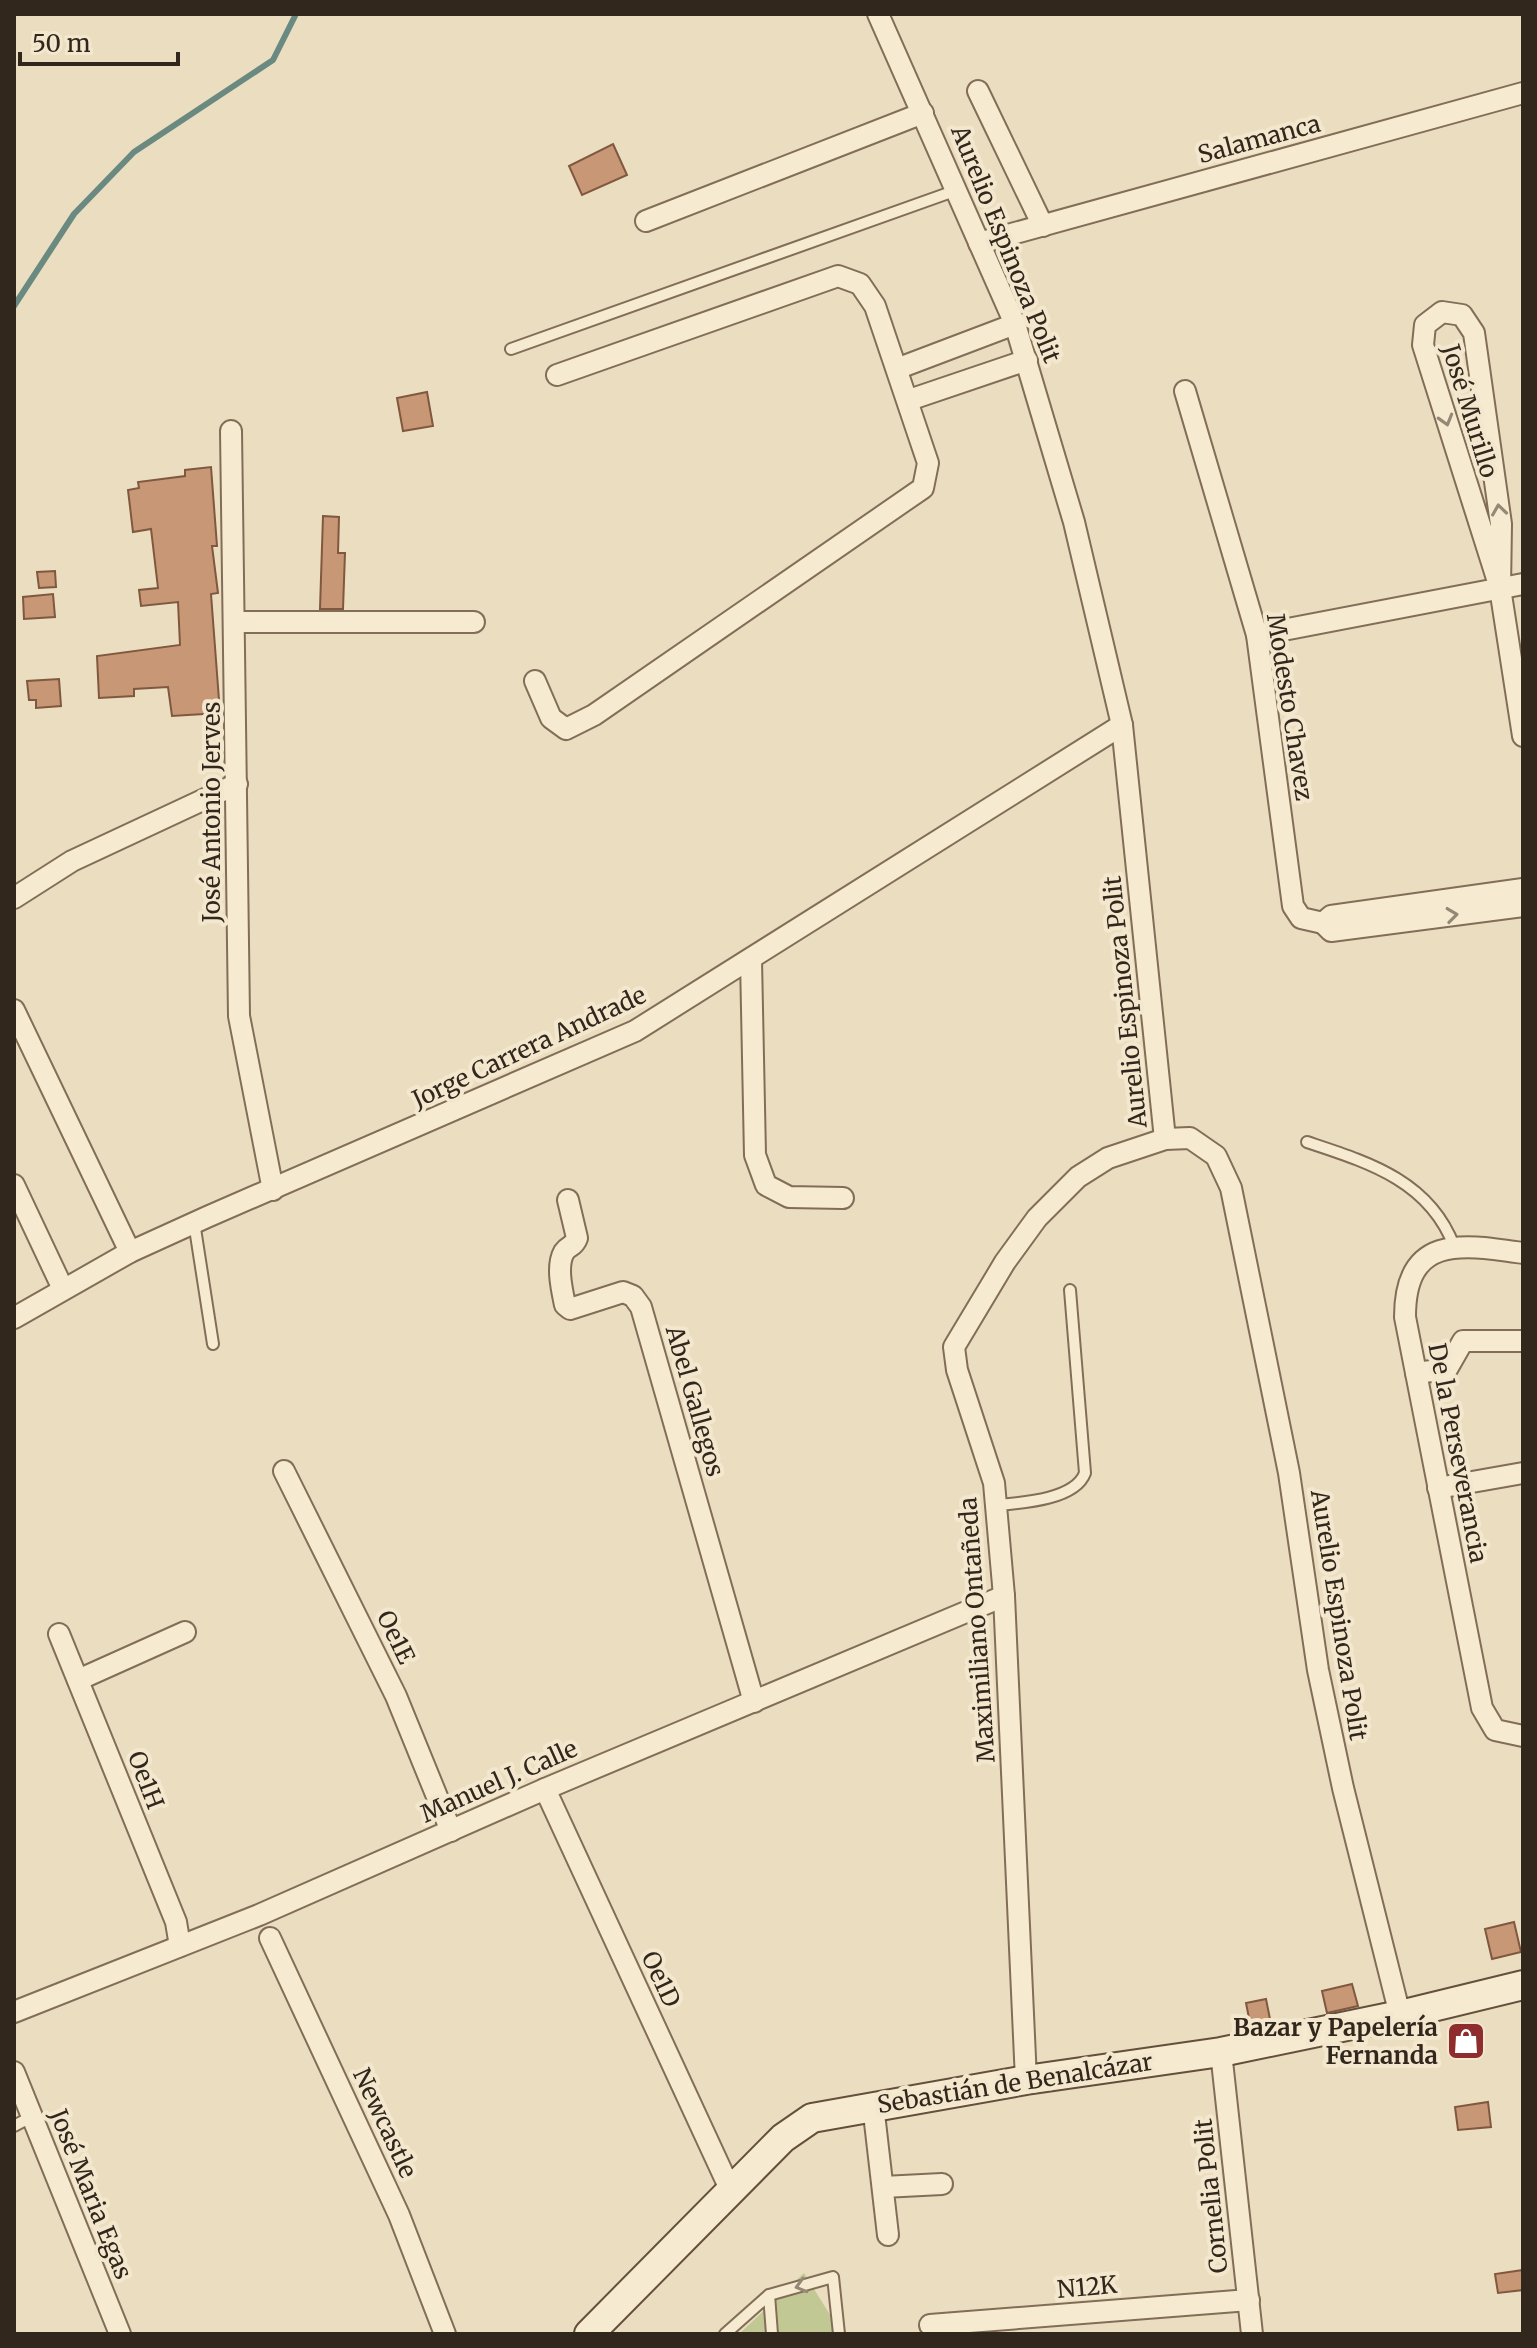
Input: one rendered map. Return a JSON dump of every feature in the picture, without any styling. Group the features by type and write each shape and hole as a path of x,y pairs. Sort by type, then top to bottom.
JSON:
{"main road":[{"name":"Sebastián de Benalcázar","path":"589,2334 730,2189 797,2126 827,2113 1221,2052 1400,2015 1523,1985"}],"street":[{"name":"Aurelio Espinoza Polit","path":"878,14 1015,324 1074,522 1122,725 1165,1139 1199,1142 1216,1156 1231,1188 1289,1473 1318,1670 1343,1788 1400,2015"},
{"path":"978,91 1043,226"},
{"name":"Salamanca","path":"979,243 1523,93"},
{"path":"646,221 923,113"},
{"path":"535,681 551,718 566,729 594,715 923,488 928,463 899,368 869,292 860,284 838,276 557,375"},
{"name":"José Murillo","path":"1500,588 1501,524 1474,333 1462,315 1442,312 1425,325 1423,345 1500,588 1523,736"},
{"path":"899,368 1015,324"},
{"path":"974,338 986,373"},
{"path":"909,400 1027,360"},
{"name":"Modesto Chavez","path":"1185,391 1257,635 1293,906 1301,918 1323,923"},
{"name":"José Antonio Jerves","path":"231,431 239,1016 273,1190"},
{"path":"1257,635 1523,584"},
{"path":"235,622 474,622"},
{"name":"Jorge Carrera Andrade","path":"14,1318 130,1252 194,1222 635,1031 1122,725"},
{"path":"14,898 72,861 237,784"},
{"path":"1523,889 1331,916 1323,923 1331,931 1523,906"},
{"path":"751,960 755,1155 766,1185 789,1197 843,1198"},
{"path":"14,1010 130,1252"},
{"name":"Maximiliano Ontañeda","path":"1026,2080 1004,1596 996,1505 990,1471 953,1353 956,1341 1005,1262 1064,1188 1108,1158 1165,1139"},
{"path":"14,1185 63,1289"},
{"name":"Abel Gallegos","path":"568,1200 577,1238 564,1252 561,1264 565,1305 570,1309 578,1308 623,1292 633,1296 641,1307 754,1702"},
{"path":"1454,1246 1523,1253"},
{"name":"De la Perseverancia","path":"1454,1246 1425,1258 1407,1287 1405,1317 1484,1716 1495,1730 1523,1736"},
{"path":"1416,1373 1447,1369 1463,1341 1492,1338 1523,1341"},
{"name":"Oe1E","path":"284,1471 396,1696 451,1831"},
{"path":"1438,1488 1523,1473"},
{"name":"Manuel J. Calle","path":"14,2012 180,1946 1004,1596"},
{"path":"78,1680 185,1632"},
{"name":"Oe1H","path":"59,1634 176,1922 180,1946"},
{"name":"Oe1D","path":"545,1789 730,2189"},
{"name":"Newcastle","path":"270,1938 399,2215 445,2334"},
{"name":"Cornelia Polit","path":"1221,2052 1252,2334"},
{"name":"José Maria Egas","path":"14,2072 22,2122 120,2334"},
{"path":"873,2105 888,2235"},
{"path":"883,2187 942,2184"},
{"name":"N12K","path":"930,2325 1249,2300"}],"lane":[{"path":"511,349 957,190"},
{"path":"1307,1142 1379,1166 1401,1179 1423,1198 1449,1232 1454,1246"},
{"path":"194,1222 213,1344"},
{"path":"996,1505 1021,1503 1073,1489 1081,1484 1085,1473 1070,1290"},
{"path":"725,2334 769,2295 833,2277 839,2334"},
{"path":"769,2295 772,2334"}],"green space":[{"path":"804,2273 842,2334 739,2334"}],"building":[{"path":"613,144 627,175 582,195 569,166"},
{"path":"427,392 433,426 403,431 397,398"},
{"path":"211,467 217,546 212,546 218,593 211,594 220,713 172,716 168,687 134,689 134,696 99,698 97,656 180,645 178,602 141,606 139,590 158,588 151,529 133,532 128,490 139,488 138,482 185,476 185,470"},
{"path":"323,516 339,517 338,553 345,553 343,609 320,609"},
{"path":"55,571 56,587 39,588 37,572"},
{"path":"53,594 55,617 24,619 23,597"},
{"path":"59,679 61,706 36,708 36,700 29,700 27,681"},
{"path":"1514,1922 1521,1952 1492,1959 1485,1929"},
{"path":"1352,1984 1358,2006 1327,2013 1322,1991"},
{"path":"1266,1999 1271,2024 1251,2028 1246,2003"},
{"name":"Bazar y Papelería Fernanda","path":"1473,2026 1479,2051 1459,2056 1454,2031"},
{"path":"1488,2102 1491,2127 1458,2130 1455,2107"},
{"path":"1523,2270 1523,2290 1498,2293 1495,2274"}],"waterway":[{"path":"14,306 74,214 134,152 273,60 296,14"}],"place":[{"name":"Bazar y Papelería Fernanda","path":"1466,2041"}]}
